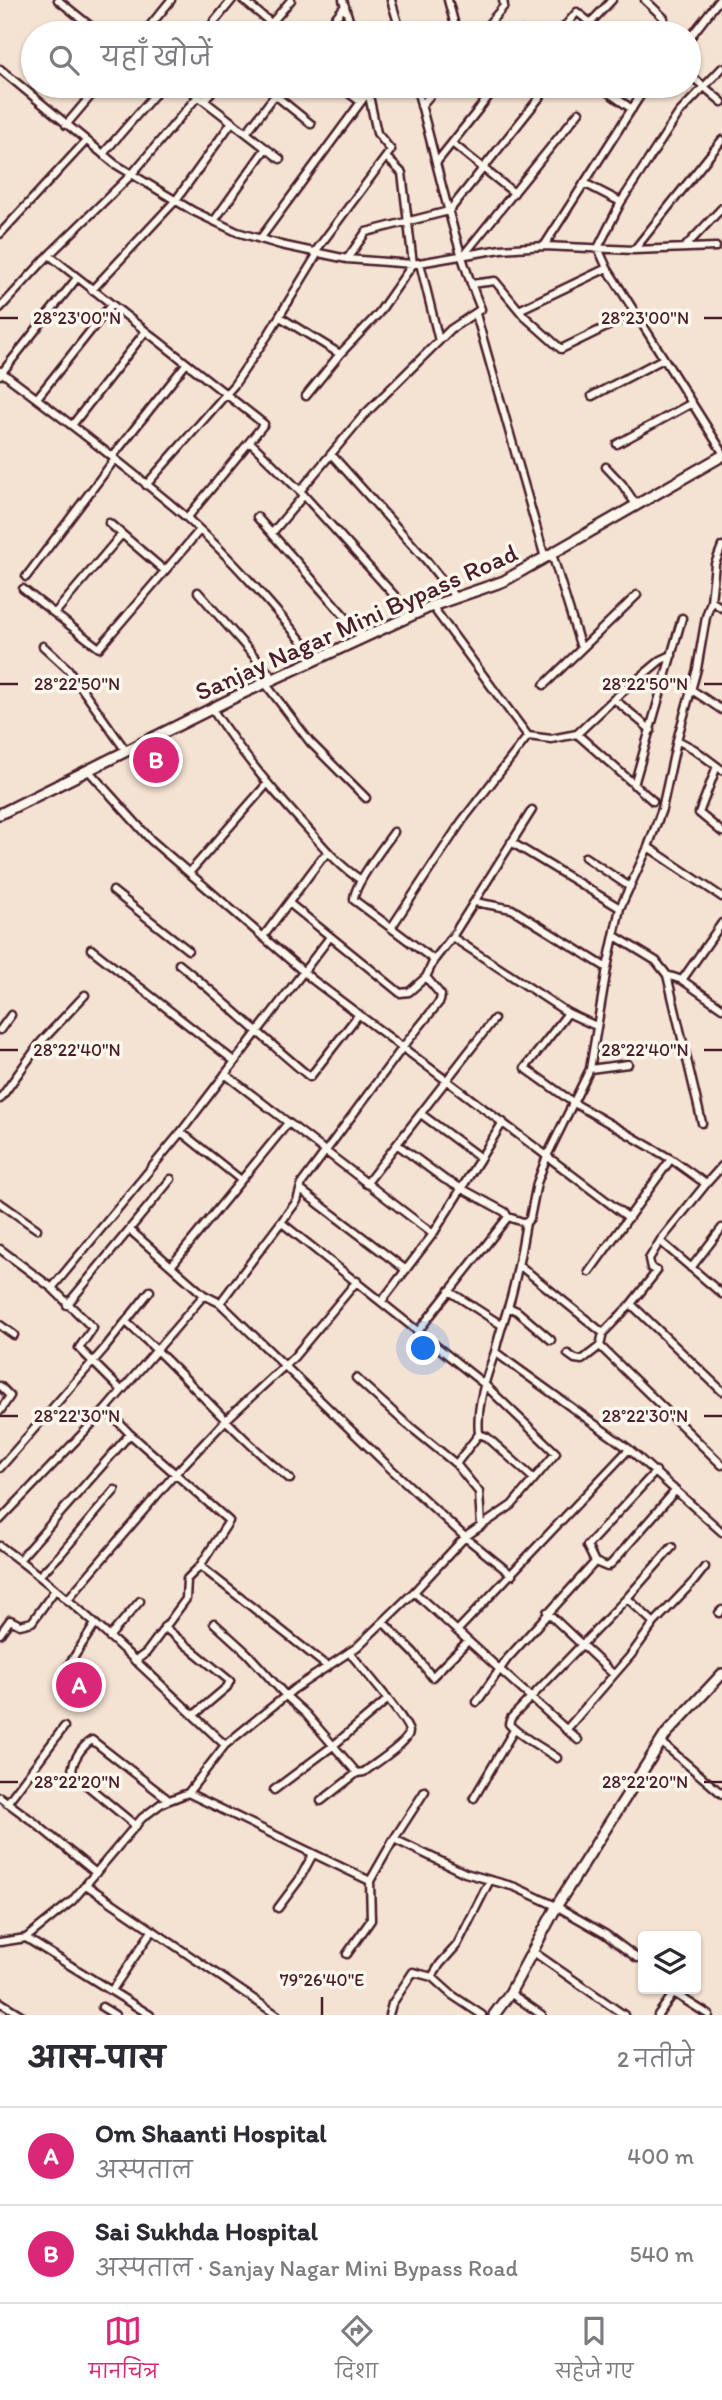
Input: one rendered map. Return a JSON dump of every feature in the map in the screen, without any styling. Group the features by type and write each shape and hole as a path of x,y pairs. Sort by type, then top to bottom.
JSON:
{"street":[{"path":"58,0 84,21"},
{"path":"154,21 171,0"},
{"path":"215,21 232,0"},
{"path":"243,0 269,21"},
{"path":"273,21 291,0"},
{"path":"391,0 397,21"},
{"path":"448,0 454,21"},
{"path":"491,21 504,6 503,0"},
{"path":"592,21 611,0"},
{"path":"645,0 664,18"},
{"path":"701,23 719,0"},
{"path":"331,21 344,3"},
{"path":"344,3 349,21"},
{"path":"569,21 577,12 590,21"},
{"path":"701,92 722,68"},
{"path":"0,69 21,86"},
{"path":"701,84 722,102"},
{"path":"35,98 86,141 132,174 214,221 237,232 316,253 348,259 416,264 501,249 544,246 634,250 716,247"},
{"path":"66,124 89,98"},
{"path":"103,154 152,98"},
{"path":"0,308 49,255 132,174 201,98 280,159"},
{"path":"246,133 273,98"},
{"path":"279,98 312,124"},
{"path":"356,98 361,102"},
{"path":"260,239 363,98"},
{"path":"146,485 226,394 279,317 316,253 391,150 377,133 370,98"},
{"path":"272,533 363,416 451,329 481,309 449,211 419,98"},
{"path":"421,106 428,98"},
{"path":"436,163 488,98"},
{"path":"348,259 366,232 449,211 539,98"},
{"path":"616,98 632,109"},
{"path":"544,246 641,98"},
{"path":"598,248 621,202 679,113 695,98"},
{"path":"463,257 579,112"},
{"path":"92,290 176,200 232,122"},
{"path":"634,250 722,140"},
{"path":"0,234 86,141"},
{"path":"452,144 514,193"},
{"path":"214,221 266,148"},
{"path":"386,157 402,173 416,264 439,341"},
{"path":"584,183 621,202"},
{"path":"684,248 722,208"},
{"path":"598,248 607,268 722,454"},
{"path":"49,255 264,424 187,518"},
{"path":"306,396 416,264"},
{"path":"519,310 607,268"},
{"path":"77,278 1,373 73,424 187,518 235,566 317,659"},
{"path":"471,284 495,281 519,310 561,349 635,313"},
{"path":"37,398 111,305"},
{"path":"476,314 549,556 581,648"},
{"path":"279,317 340,354"},
{"path":"73,424 145,332"},
{"path":"592,396 663,359"},
{"path":"26,577 186,364"},
{"path":"617,444 692,403"},
{"path":"250,442 302,493 412,615"},
{"path":"331,454 426,559 455,597"},
{"name":"Sanjay Nagar Mini Bypass Road","path":"0,814 363,637 432,606 504,581 637,506 722,454"},
{"path":"606,467 637,506"},
{"path":"257,517 363,637"},
{"path":"109,523 165,571"},
{"path":"23,589 99,648 199,531"},
{"path":"55,613 122,534"},
{"path":"456,1464 479,1434 477,1419 484,1384 495,1352 500,1324 508,1307 537,1183 547,1156 590,1069 607,968 621,908 662,809 677,740 692,690 711,601 715,564 722,546"},
{"path":"198,592 270,681 310,742 366,798"},
{"path":"544,685 637,596"},
{"path":"711,601 722,608"},
{"path":"432,606 528,736 551,738 577,734 614,699 672,654"},
{"path":"634,785 682,618"},
{"path":"43,646 68,669 126,751"},
{"path":"692,690 722,710"},
{"path":"614,699 651,730"},
{"path":"212,709 267,784 329,853 360,880"},
{"path":"577,734 653,801"},
{"path":"391,928 462,821 528,736"},
{"path":"677,740 719,768 699,813 722,832"},
{"path":"88,770 151,840 303,971 629,1218"},
{"path":"189,873 267,784"},
{"path":"289,903 401,993 409,992 426,977 434,960 475,902 532,810"},
{"path":"394,832 360,880 353,895 354,900 434,960"},
{"path":"511,842 621,908"},
{"path":"648,847 722,897"},
{"path":"263,937 322,858 329,853"},
{"path":"585,857 630,887"},
{"path":"113,891 188,950"},
{"path":"475,902 512,909 607,968"},
{"path":"682,980 722,923"},
{"path":"615,936 656,961 667,975 702,1123"},
{"path":"52,1288 180,1132 330,937"},
{"path":"452,937 568,1013 596,1026"},
{"path":"91,949 234,1061"},
{"path":"179,964 310,1077 359,1014"},
{"path":"667,975 682,980 722,1008"},
{"path":"220,1303 282,1223 302,1191 302,1183 440,1001 441,995 426,977"},
{"path":"0,1098 2,1091 41,1042 85,995"},
{"path":"568,1013 525,1068 574,1103 671,1160 706,1184"},
{"path":"0,1030 11,1015"},
{"path":"366,1184 494,1019"},
{"path":"590,1069 628,1064"},
{"path":"225,1074 433,1234"},
{"path":"421,1114 479,1157"},
{"path":"382,1301 433,1234 503,1122"},
{"path":"172,1265 288,1123"},
{"path":"180,1132 240,1180"},
{"path":"398,1145 444,1179 505,1212 508,1217 526,1223"},
{"path":"589,1272 671,1160"},
{"path":"568,1354 582,1360 600,1346 603,1333 657,1271 650,1268 649,1259 660,1241 722,1166"},
{"path":"67,1305 171,1179"},
{"path":"302,1191 405,1270"},
{"path":"0,1203 37,1228"},
{"path":"419,1330 508,1217"},
{"path":"0,1942 26,1938 72,1901 136,1826 162,1802 188,1793 225,1745 286,1696 349,1652 383,1622 465,1536 512,1505 556,1453 484,1384 282,1223"},
{"path":"691,1268 722,1228"},
{"path":"130,1230 204,1295 220,1303 390,1468 512,1575"},
{"path":"660,1241 722,1294"},
{"path":"0,1249 52,1288 93,1328 79,1348 121,1390"},
{"path":"519,1265 603,1333"},
{"path":"67,1600 175,1474 226,1420 294,1357 357,1281"},
{"path":"0,1468 150,1291"},
{"path":"449,1291 500,1324"},
{"path":"0,1520 137,1376 204,1295"},
{"path":"631,1304 722,1391"},
{"path":"508,1307 517,1311 551,1340"},
{"path":"125,1322 158,1350 226,1420 290,1479"},
{"path":"0,1325 13,1335"},
{"path":"600,1346 722,1465"},
{"path":"495,1352 629,1449 722,1532"},
{"path":"356,1378 456,1464 479,1492 481,1526"},
{"path":"0,1385 10,1396 0,1411"},
{"path":"106,1409 130,1434 229,1521 200,1566 187,1579 186,1599 146,1653 135,1661"},
{"path":"19,1560 130,1434"},
{"path":"479,1434 487,1437 534,1479"},
{"path":"457,1631 629,1449"},
{"path":"656,1471 587,1546 595,1562 607,1567 612,1563 676,1490"},
{"path":"39,1576 116,1490"},
{"path":"0,1546 95,1624 225,1745"},
{"path":"557,1758 514,1730 509,1724 511,1718 673,1547"},
{"path":"477,1702 547,1612 595,1562"},
{"path":"200,1566 328,1667"},
{"path":"566,1730 654,1623 705,1567"},
{"path":"0,1634 10,1620 20,1625 32,1622 55,1590"},
{"path":"414,1592 578,1740"},
{"path":"627,1598 654,1623"},
{"path":"109,1637 140,1601"},
{"path":"547,1612 613,1674"},
{"path":"383,1622 414,1653 432,1677 468,1641"},
{"path":"214,1623 306,1714 357,1773"},
{"path":"67,1668 95,1624"},
{"path":"164,1626 230,1681 227,1687 194,1715"},
{"path":"321,1801 357,1773 364,1772 402,1743 409,1734 409,1729 386,1695 349,1652"},
{"path":"494,2015 510,1993 556,1906 662,1742 722,1674"},
{"path":"274,1790 334,1745 387,1700"},
{"path":"7,1802 64,1727"},
{"path":"474,1798 514,1730"},
{"path":"136,1826 72,1773 72,1764 87,1743 92,1740 169,1800"},
{"path":"662,1742 722,1794"},
{"path":"347,1954 371,1920 370,1881 425,1791"},
{"path":"188,1793 370,1881"},
{"path":"0,1797 96,1873"},
{"path":"394,1839 465,1873 515,1887 556,1906 605,1934 637,1958"},
{"path":"278,1908 299,1880 313,1854"},
{"path":"432,1977 457,1945 490,1880"},
{"path":"86,1885 277,2015"},
{"path":"112,1990 152,1931"},
{"path":"26,1938 150,2015"},
{"path":"532,1951 624,2015"},
{"path":"389,2015 392,2004 413,1972 432,1977 452,1995 482,2015"},
{"path":"510,1993 542,2015"},
{"path":"658,2015 674,1993 709,2015"},
{"path":"0,2002 21,2015"},
{"path":"102,2007 115,2015"}],"place":[{"name":"Sai Sukhda Hospital","path":"156,760"},
{"name":"Om Shaanti Hospital","path":"79,1685"}]}
